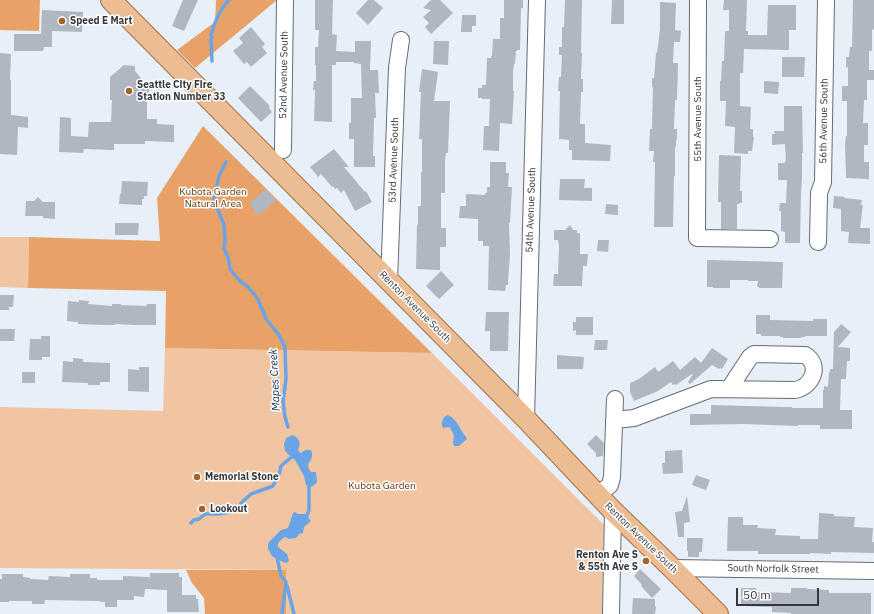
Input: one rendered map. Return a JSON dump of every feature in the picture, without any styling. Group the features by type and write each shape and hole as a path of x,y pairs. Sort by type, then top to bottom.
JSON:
{"main road":[{"name":"Renton Avenue South","path":"111,0 526,419 613,511 718,614"}],"street":[{"name":"52nd Avenue South","path":"283,150 285,0"},
{"name":"54th Avenue South","path":"526,419 537,0"},
{"name":"55th Avenue South","path":"698,0 697,238 770,239"},
{"name":"56th Avenue South","path":"818,242 819,193 823,182 826,0"},
{"name":"53rd Avenue South","path":"389,281 397,68 401,40"},
{"path":"614,420 634,418 711,389 795,390 800,389 810,382 813,375 814,365 805,355 754,354 750,357 729,389"},
{"path":"598,495 610,485 612,477 615,399"},
{"path":"611,614 613,511"},
{"name":"South Norfolk Street","path":"672,568 874,571"}],"green space":[{"path":"0,0 40,0 39,31 0,30"},
{"path":"216,0 277,0 195,68 177,50 215,22"},
{"name":"Kubota Garden Natural Area","path":"203,126 432,353 165,348 166,291 28,288 29,237 160,241 157,198"},
{"path":"0,237 29,237 28,288 0,287"},
{"name":"Kubota Garden","path":"165,348 432,353 604,525 602,614 286,614 286,570 0,568 0,407 163,411"},
{"path":"186,570 286,570 286,614 205,614 204,598 192,583"}],"water":[{"path":"448,415 456,421 467,439 459,446 454,446 454,435 450,428 442,427 444,417"},
{"path":"293,435 299,441 298,450 300,453 306,450 311,450 312,457 308,466 311,472 316,472 317,482 313,486 309,487 306,485 304,476 295,460 285,451 284,444 286,438"},
{"path":"295,512 298,514 307,514 311,521 304,527 303,533 299,534 296,538 289,539 285,537 279,542 278,547 287,554 289,561 286,563 272,556 268,549 268,545 269,542 281,530 288,528 293,513"}],"building":[{"path":"183,0 198,0 184,31 172,26"},
{"path":"315,0 333,0 332,34 337,35 336,51 355,52 355,41 371,41 370,70 378,70 379,93 375,93 376,118 374,118 373,156 375,156 375,167 354,167 354,139 349,139 351,98 362,98 361,64 354,62 336,62 336,65 332,65 332,122 314,121 315,90 313,90 314,81 316,81 315,47 318,47 319,30 315,30"},
{"path":"368,0 374,0 383,8 368,25 356,13"},
{"path":"431,0 440,0 453,13 431,34 425,27 429,23 423,17 431,10 423,8"},
{"path":"504,0 523,0 523,8 521,8 520,50 516,51 513,73 514,91 512,124 500,123 499,151 483,150 484,126 489,126 490,99 478,98 478,88 482,88 482,85 486,85 487,58 491,58 492,56 493,39 500,39 500,18 504,18"},
{"path":"565,0 582,0 581,79 583,79 583,92 581,92 580,124 585,124 585,143 611,145 610,161 572,160 572,150 569,150 569,140 559,139 560,91 558,91 559,77 561,77 562,55 559,55 559,47 562,47 562,27 564,27"},
{"path":"612,0 624,0 624,24 611,24"},
{"path":"724,0 747,0 746,31 748,31 748,35 767,35 768,5 796,5 796,30 789,30 789,50 744,49 743,73 740,73 740,106 751,107 750,129 753,129 754,137 752,151 748,151 748,154 734,153 735,127 725,126 726,101 720,101 720,81 722,61 724,61 725,31 729,31 729,10 723,10"},
{"path":"853,0 874,0 874,30 872,29 872,51 869,51 869,70 874,70 874,80 867,80 867,100 864,100 863,123 868,123 868,145 864,145 864,162 869,162 869,179 846,178 845,143 847,136 847,101 842,101 842,86 848,86 848,67 846,68 846,57 849,57 850,47 852,47"},
{"path":"660,2 676,3 675,30 681,31 680,42 674,42 673,63 678,63 677,100 675,100 674,129 677,129 677,140 675,147 673,227 654,227 655,162 653,162 654,151 649,151 650,129 652,129 652,78 654,78 660,29"},
{"path":"42,10 83,12 82,32 52,31 52,47 44,47 43,51 14,51 14,34 41,34"},
{"path":"462,15 476,15 476,26 472,26 472,32 461,32"},
{"path":"251,27 265,44 262,47 267,53 251,67 247,62 244,64 233,51 243,43 239,38"},
{"path":"434,41 449,41 448,65 433,64"},
{"path":"0,53 11,54 11,115 28,117 28,128 18,127 17,155 0,154"},
{"path":"782,57 805,57 804,77 782,77"},
{"path":"124,65 135,66 135,71 145,83 149,83 147,119 157,119 157,124 174,125 174,142 145,141 145,144 114,144 114,150 84,149 83,153 59,152 60,117 71,118 71,136 88,137 89,122 111,122 112,100 110,100 110,77"},
{"path":"422,69 438,72 434,101 450,101 448,153 446,153 445,161 445,193 441,193 441,228 446,228 446,247 440,247 440,270 416,269 418,206 421,206 422,139 419,139 421,92 419,92"},
{"path":"764,81 779,82 778,94 764,93"},
{"path":"250,86 268,104 272,112 261,122 238,98"},
{"path":"784,106 802,106 803,153 800,243 785,243 785,232 781,231 781,211 779,211 780,203 786,203 787,180 778,180 778,163 785,163 786,161 785,144 772,145 772,134 775,134 774,131 784,131"},
{"path":"334,149 349,167 344,167 365,192 366,191 372,202 355,211 344,190 341,193 337,188 335,189 333,186 332,187 321,174 318,177 310,167"},
{"path":"719,155 741,156 740,191 742,191 742,203 737,204 737,229 721,229 721,202 718,202"},
{"path":"490,162 506,162 506,173 509,173 508,187 512,187 509,223 510,255 508,285 506,285 505,291 488,290 489,246 483,246 483,241 478,241 478,219 459,218 460,206 466,206 466,194 485,195 485,193 487,193 487,187 490,187"},
{"path":"560,179 585,179 584,188 592,188 592,201 559,200"},
{"path":"122,181 148,182 147,196 144,196 144,199 142,199 142,205 119,204"},
{"path":"266,189 276,200 259,215 249,204"},
{"path":"834,196 862,200 861,205 863,205 860,228 870,228 870,244 848,243 849,232 841,231 841,209 833,208"},
{"path":"38,197 43,202 55,202 55,219 43,218 43,216 25,216 26,201 34,201"},
{"path":"606,204 618,205 618,215 605,214"},
{"path":"115,223 139,223 138,235 115,235"},
{"path":"570,225 573,230 577,230 577,233 580,233 580,254 588,254 587,266 583,266 582,286 553,286 554,274 558,274 559,246 558,240 554,240 554,230 565,230"},
{"path":"598,240 609,240 608,252 597,251"},
{"path":"707,260 783,262 782,288 759,288 757,287 758,281 748,280 730,280 730,288 707,287"},
{"path":"441,271 454,285 439,299 426,286"},
{"path":"0,295 14,295 13,307 9,307 9,310 0,310"},
{"path":"79,300 89,301 88,304 112,306 112,304 146,306 147,304 156,304 156,325 78,324 78,322 67,321 68,301 79,302"},
{"path":"486,312 509,312 508,351 490,351 490,331 485,331"},
{"path":"756,315 770,315 770,320 813,321 813,319 827,319 827,336 783,338 780,336 761,336 761,334 756,334"},
{"path":"576,317 593,317 593,335 576,335 576,330 573,331 573,322 576,322"},
{"path":"841,324 851,332 838,347 850,348 850,361 847,361 846,379 841,379 840,410 852,410 852,429 820,429 820,425 690,425 690,414 711,414 711,405 823,408 824,386 828,387 829,372 830,369 833,369 834,332"},
{"path":"0,329 15,329 14,341 0,341"},
{"path":"41,336 50,336 50,357 42,357 42,360 29,360 30,339 41,339"},
{"path":"595,340 608,340 607,350 594,350"},
{"path":"712,348 728,359 722,369 712,365 690,384 688,382 693,374 676,385 673,385 671,382 658,391 634,401 630,392 630,383 639,379 655,367 658,372 673,361 680,370 695,357 701,363"},
{"path":"557,355 584,357 583,369 557,369"},
{"path":"73,358 83,359 83,362 110,363 110,382 100,382 100,385 88,385 88,383 62,382 63,361 73,362"},
{"path":"139,367 149,367 149,392 128,391 128,369 139,370"},
{"path":"22,372 35,372 35,383 22,383"},
{"path":"596,435 604,443 603,456 596,457 596,453 587,444"},
{"path":"682,450 683,473 663,474 662,463 665,463 665,451"},
{"path":"696,475 710,480 706,490 692,485"},
{"path":"687,496 690,522 684,523 684,537 678,537 675,512 682,511"},
{"path":"819,513 834,514 834,516 855,517 854,527 873,528 872,542 874,542 874,553 831,552 831,554 758,554 758,551 727,551 728,517 743,517 743,525 758,525 757,528 776,529 775,535 800,536 800,539 818,539"},
{"path":"687,538 703,538 702,552 699,552 699,557 688,557"},
{"path":"640,569 661,589 652,598 634,576"},
{"path":"150,573 179,573 179,577 182,577 182,595 196,595 196,599 198,599 199,612 167,612 167,590 145,589 144,597 134,596 134,600 117,600 117,607 105,607 105,602 100,601 45,600 44,604 32,604 32,601 0,602 0,579 2,579 2,574 23,574 23,577 30,579 48,580 49,576 70,577 70,574 90,574 90,578 97,578 97,580 123,580 123,576 150,577"},
{"path":"741,588 756,588 756,592 791,593 791,588 807,588 829,590 829,593 871,593 871,614 791,614 772,612 772,607 741,606"},
{"path":"633,598 655,599 655,614 632,614"}],"waterway":[{"name":"Mapes Creek","path":"212,61 211,35 220,12 229,0"},
{"name":"Mapes Creek","path":"226,162 219,176 214,200 224,225 224,249 228,257 230,269 258,299 266,319 279,335 285,347 286,379 283,401 288,427"},
{"path":"191,523 205,514 231,512 240,507 241,503 251,494 273,486 279,475 281,466 294,455"},
{"name":"Mapes Creek","path":"306,518 309,510 309,483"},
{"name":"Mapes Creek","path":"277,557 281,576 286,582 282,614"},
{"path":"287,586 294,614"}],"place":[{"name":"Speed E Mart","path":"62,21"},
{"name":"Seattle City Fire Station Number 33","path":"129,91"},
{"name":"Memorial Stone","path":"197,477"},
{"name":"Lookout","path":"202,509"},
{"name":"Renton Ave S & 55th Ave S","path":"646,561"}]}
